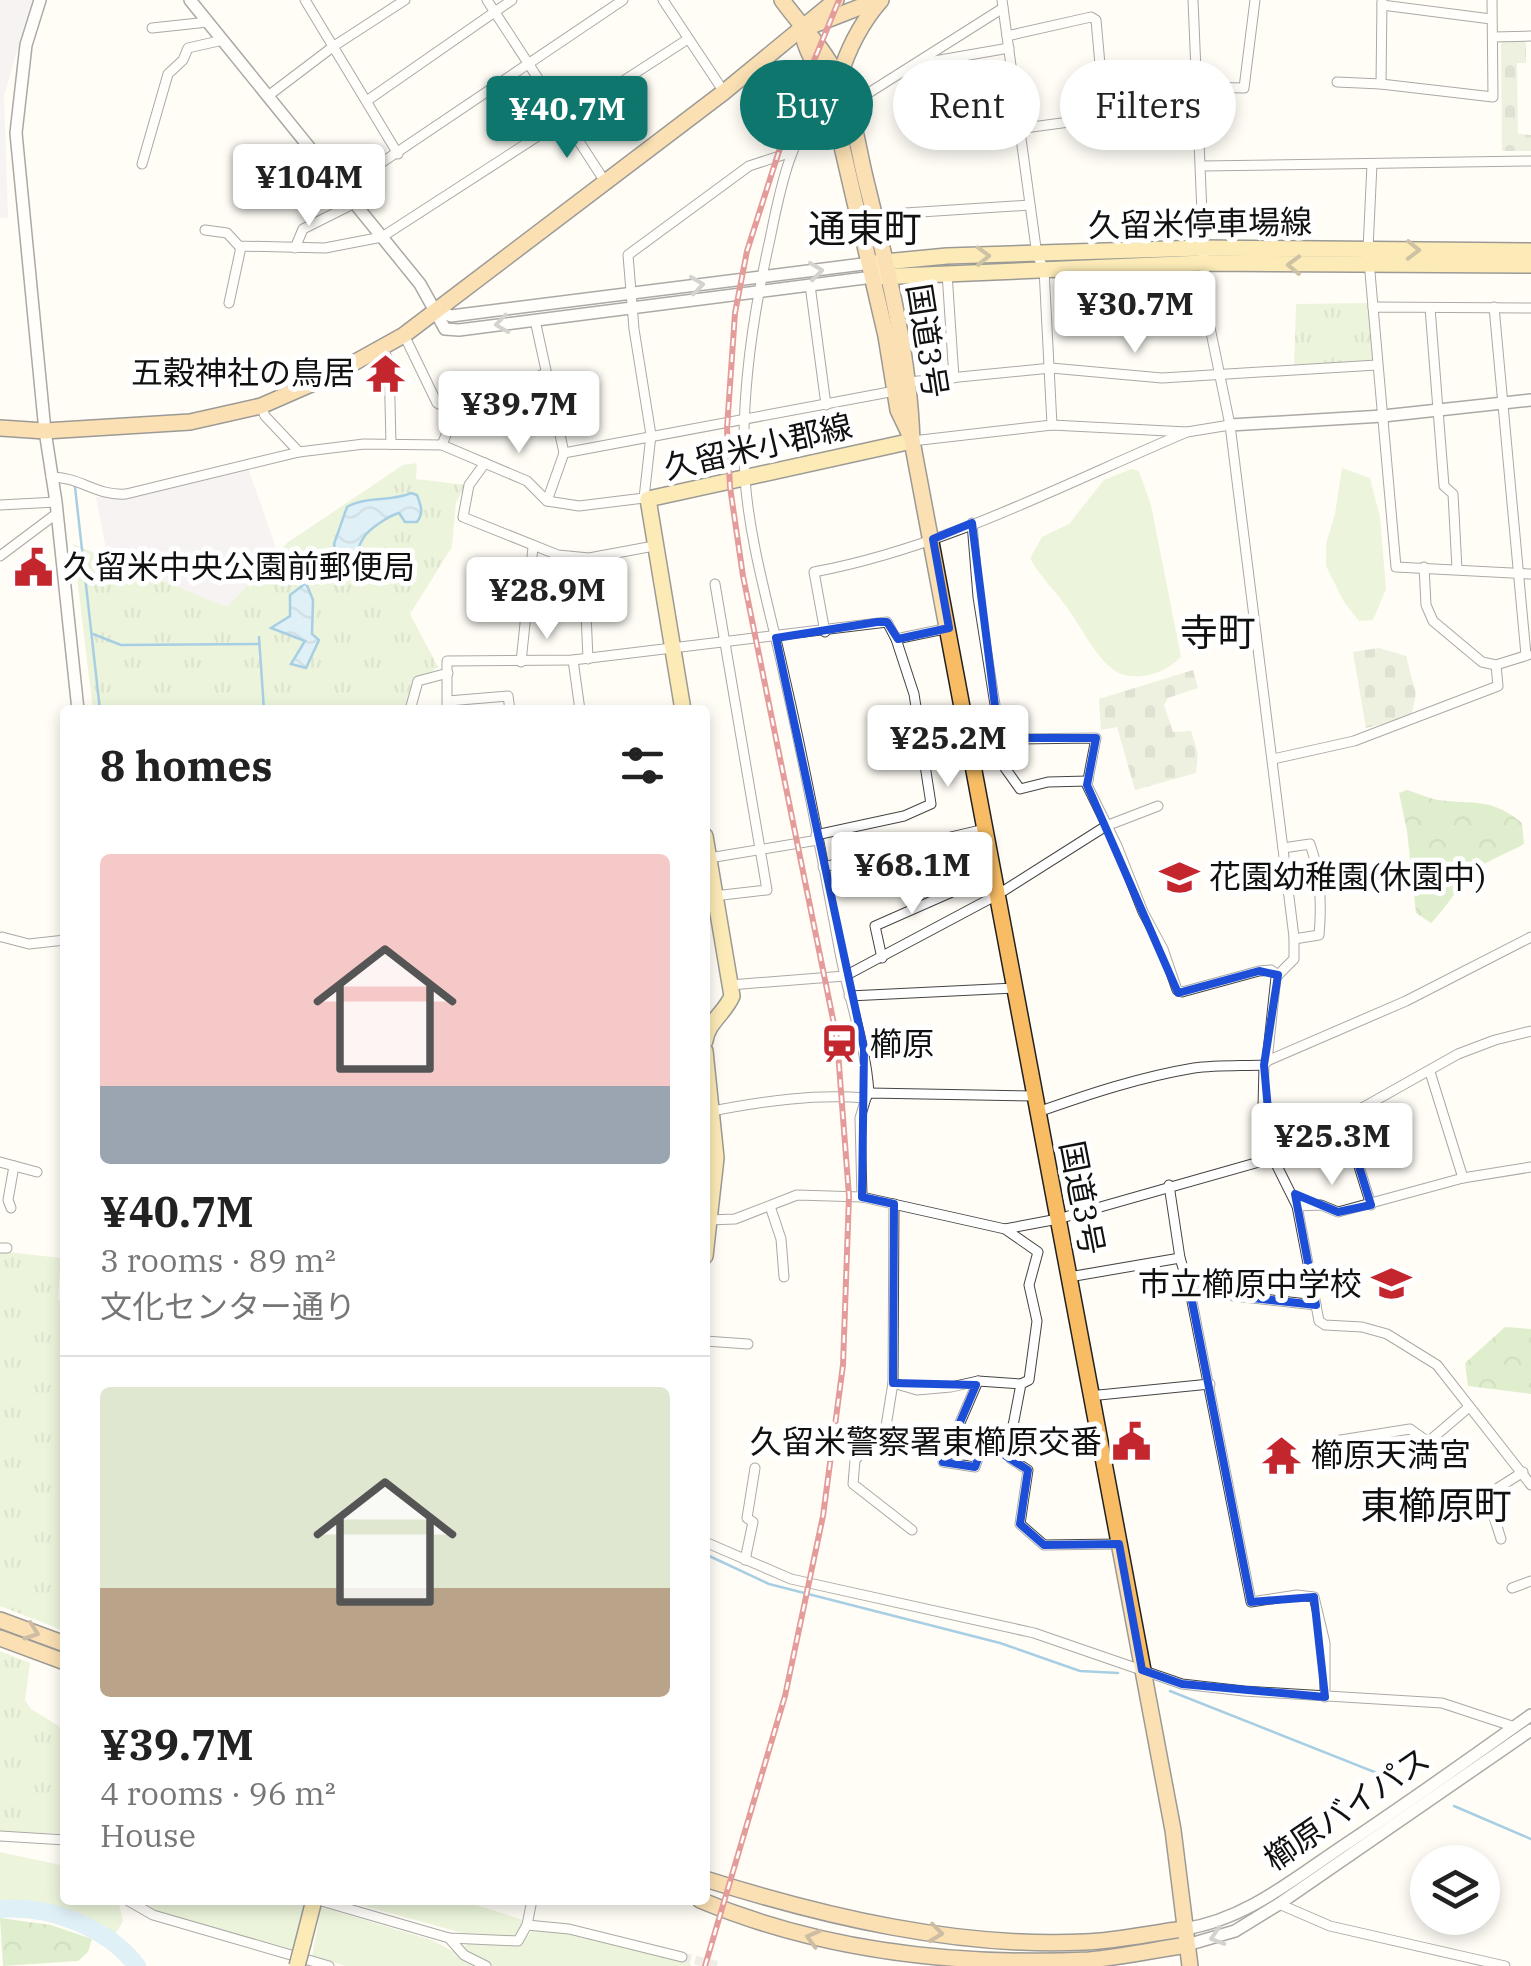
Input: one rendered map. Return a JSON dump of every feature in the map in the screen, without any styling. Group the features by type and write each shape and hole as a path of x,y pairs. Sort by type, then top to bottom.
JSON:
{"highway":[{"name":"国道3号","path":"782,0 827,60"},
{"path":"0,428 44,431 190,422 261,406 332,375 404,335 724,92 836,0"},
{"path":"802,29 880,0"},
{"path":"844,60 865,18 880,0"},
{"name":"国道3号","path":"802,29 804,49 811,60"},
{"name":"国道3号","path":"845,150 879,269 902,387 898,410 912,441 950,628 1089,1396 1173,1830 1190,1966"},
{"name":"国道3号","path":"858,150 874,215 879,269"},
{"path":"0,1620 60,1642"},
{"path":"0,1638 60,1660"},
{"path":"710,1880 884,1926 962,1936 1032,1942 1186,1937"},
{"path":"710,1903 817,1940 963,1963 1089,1960 1186,1937"}],"main road":[{"name":"久留米停車場線","path":"879,269 1368,249 1531,251"},
{"name":"久留米停車場線","path":"1203,256 1370,266 1531,265"},
{"name":"久留米停車場線","path":"879,269 947,272 1040,262"},
{"name":"久留米小郡線","path":"682,705 646,498 912,441"},
{"path":"710,896 713,931 732,996 710,1026"},
{"path":"710,1102 716,1158 710,1211"},
{"path":"297,1966 314,1905"}],"street":[{"path":"40,0 26,45 16,133 44,431 77,705"},
{"path":"190,0 420,284 445,329 810,286 879,269"},
{"path":"305,0 398,154"},
{"path":"268,96 404,0"},
{"path":"487,0 604,180"},
{"path":"368,100 512,0"},
{"path":"344,188 624,0"},
{"path":"663,0 724,92"},
{"path":"1193,0 1197,60"},
{"path":"1236,88 1244,88 1255,0"},
{"path":"1337,82 1493,98 1492,0"},
{"path":"1381,84 1382,2 1491,19"},
{"path":"922,60 1003,4 1009,60"},
{"path":"1007,36 1091,17 1096,20 1100,60"},
{"path":"152,28 208,22"},
{"path":"1493,37 1531,36"},
{"path":"205,230 228,233 242,246 325,248 382,237 688,39"},
{"path":"142,164 168,74 183,60 188,48 223,40"},
{"path":"939,60 1008,48"},
{"path":"1021,150 1040,262 1052,425"},
{"path":"1202,150 1206,308 1230,425 1294,939 1294,959 1278,975 1266,1063 1263,1107 1273,1158 1297,1206 1319,1321 1387,1334 1436,1365 1531,1484"},
{"path":"51,477 68,477 98,493 126,494 299,452 364,444 442,445 528,481 547,501 579,506 646,498 651,435 628,255 749,166 792,152"},
{"path":"792,152 761,277 750,351 745,477 767,605 848,996 864,1049 867,1095 860,1118 862,1197"},
{"path":"1203,166 1531,161"},
{"path":"1372,164 1368,249 1396,567 1531,574"},
{"path":"295,248 303,229 355,202"},
{"path":"874,215 1030,205"},
{"path":"229,303 242,246"},
{"path":"435,309 452,316 761,277 879,269"},
{"path":"947,272 954,378"},
{"path":"810,286 826,405"},
{"path":"1373,307 1531,308"},
{"path":"1424,567 1426,605 1434,621 1482,662 1496,665 1529,655 1494,307"},
{"path":"1430,308 1444,486 1453,494 1457,569"},
{"path":"535,320 564,453 547,501"},
{"path":"404,335 437,403 455,412"},
{"path":"382,348 389,361 391,444"},
{"path":"564,453 954,378 1050,368 1162,378 1377,365"},
{"path":"442,445 455,412 546,374"},
{"path":"912,441 1052,425 1187,432 1531,400"},
{"path":"261,406 265,416 299,452"},
{"path":"826,632 814,572 871,561 933,539 1187,432"},
{"path":"484,464 470,485 463,517 558,555 589,558 654,546"},
{"path":"0,506 56,508"},
{"path":"0,556 56,508"},
{"path":"972,524 978,597 1004,768 1020,789 1048,782 1088,781"},
{"path":"521,662 533,547"},
{"path":"588,659 585,590 608,587 602,556"},
{"path":"710,896 767,890 715,584"},
{"path":"509,705 508,696 447,705 448,661 588,659 888,622 914,694 931,804 904,816 761,850 710,858"},
{"path":"896,639 950,628"},
{"path":"574,660 579,705"},
{"path":"1273,759 1354,741 1498,686 1496,665"},
{"path":"411,705 418,680 448,674"},
{"path":"970,744 1096,738 1088,781 1142,912 1163,949 1176,990 1182,992 1259,971 1271,970 1278,975"},
{"path":"729,985 845,976 997,895 1106,826 1158,806"},
{"path":"823,867 985,829"},
{"path":"1283,848 1310,844 1317,862 1324,917 1319,934 1294,939"},
{"path":"882,958 874,926 993,874"},
{"path":"1,936 29,944 60,941"},
{"path":"710,1102 867,1095 1036,1104 1198,1068 1266,1063 1406,1001 1531,937"},
{"path":"848,996 1014,988"},
{"path":"710,1220 735,1218 798,1194 862,1197 1005,1228 1058,1219 1169,1184 1273,1158 1476,1047 1531,1032"},
{"path":"1430,1072 1463,1178"},
{"path":"1344,1118 1370,1205"},
{"path":"0,1162 37,1172"},
{"path":"11,1208 8,1200 14,1166"},
{"path":"1297,1206 1322,1205 1338,1212 1463,1178 1531,1166"},
{"path":"1169,1184 1180,1258 1210,1384 1251,1602 1297,1595 1314,1597 1325,1643 1325,1697"},
{"path":"894,1204 893,1383 886,1426 855,1460 853,1484 912,1530"},
{"path":"770,1206 781,1239 784,1277"},
{"path":"893,1383 917,1390 978,1380 1021,1384 1029,1380 1037,1321 1030,1285 1038,1252 1005,1228"},
{"path":"1070,1278 1180,1258"},
{"path":"1190,1291 1316,1305"},
{"path":"710,1341 748,1344"},
{"path":"978,1380 943,1462 976,1466 988,1430 1011,1436"},
{"path":"1021,1384 1011,1436 1011,1459 1028,1470 1020,1524 1044,1545 1119,1544"},
{"path":"1089,1396 1210,1384"},
{"path":"1322,1443 1410,1430 1428,1442 1468,1407"},
{"path":"745,1560 753,1522 747,1518 756,1468"},
{"path":"1502,1539 1487,1495 1523,1472"},
{"path":"710,1544 791,1579 1034,1633 1182,1684 1442,1703 1526,1732"},
{"path":"1512,1588 1531,1580"},
{"name":"櫛原バイパス","path":"1186,1937 1235,1931 1280,1904 1414,1806 1526,1732 1531,1715"},
{"name":"櫛原バイパス","path":"1186,1937 1246,1910 1414,1806"},
{"path":"0,1836 60,1840"},
{"path":"1280,1904 1330,1926 1505,1966"},
{"path":"136,1905 153,1915 329,1966"},
{"path":"322,1905 449,1938 518,1941 528,1926 531,1905"},
{"path":"528,1926 569,1929 682,1957"},
{"path":"449,1938 464,1955 486,1966"}],"highlighted area":[{"path":"972,523 999,738 1096,738 1087,785 1178,993 1259,971 1278,975 1264,1065 1272,1155 1344,1118 1371,1205 1338,1212 1295,1194 1316,1305 1190,1291 1251,1602 1314,1597 1325,1697 1182,1684 1142,1670 1119,1544 1044,1545 1020,1524 1028,1470 984,1442 975,1467 943,1462 976,1385 893,1383 894,1204 862,1197 864,1049 776,638 877,622 887,622 898,639 949,628 933,539"}],"shaded area":[{"path":"0,0 32,0 4,96 8,218 0,218"},
{"path":"248,468 286,576 249,608 152,620 110,570 96,497 122,496"}],"green space":[{"path":"1501,42 1526,42 1526,63 1517,63 1518,134 1531,135 1531,151 1502,151"},
{"path":"1370,303 1374,362 1294,368 1296,304"},
{"path":"417,463 416,479 466,485 456,502 452,547 410,614 438,667 418,681 411,705 92,705 73,544 227,607 287,543 403,465"},
{"path":"1342,468 1370,478 1380,517 1386,589 1373,620 1359,621 1344,602 1326,566 1326,544"},
{"path":"1131,469 1139,471 1151,505 1181,657 1166,669 1147,676 1127,676 1104,661 1030,558 1042,537 1069,524 1104,480"},
{"path":"1379,648 1406,656 1416,694 1411,717 1366,728 1353,652"},
{"path":"1193,670 1198,688 1168,698 1164,705 1173,732 1191,731 1198,754 1196,773 1135,790 1117,727 1101,730 1099,699"},
{"path":"1407,790 1438,800 1492,806 1522,823 1524,844 1473,872 1431,923 1416,913 1399,793"},
{"path":"0,1251 60,1258 60,1629 0,1606"},
{"path":"1505,1327 1531,1329 1531,1394 1468,1386 1465,1363"},
{"path":"0,1651 30,1663 25,1700 31,1709 60,1727 60,1834 12,1832 0,1843"},
{"path":"0,1852 60,1865 60,1905 119,1905 123,1921 116,1933 66,1910 0,1903"},
{"path":"146,1905 306,1905 293,1950 154,1911"},
{"path":"361,1905 476,1905 523,1920 516,1938 466,1934"},
{"path":"321,1907 432,1940 480,1966 345,1966 312,1956"},
{"path":"0,1918 51,1925 92,1939 88,1952 78,1961 3,1966"},
{"path":"533,1929 578,1933 689,1962 691,1966 493,1966 462,1949 467,1944 520,1946"}],"water":[{"path":"417,495 421,506 417,522 405,522 399,513 395,514 370,530 349,557 336,553 334,544 347,507"},
{"path":"306,583 313,600 312,634 319,640 306,668 291,664 305,641 271,628 290,616 290,595"}],"waterway":[{"path":"75,487 99,705"},
{"path":"93,634 121,645 259,644"},
{"path":"259,637 264,705"},
{"path":"710,1556 769,1584 1000,1643 1080,1671 1118,1673"},
{"path":"1170,1691 1397,1781"},
{"path":"1454,1806 1531,1839"},
{"path":"0,1909 38,1911 76,1921 110,1940 137,1966"}],"tunnel":[{"path":"682,1957 720,1966"}],"railway":[{"path":"705,1966 785,1696 823,1516 843,1365 849,1196 837,1039 743,576 730,487 727,428 735,313 747,251 787,126 839,0"}],"place":[{"name":"五穀神社の鳥居","path":"385,373"},
{"name":"久留米中央公園前郵便局","path":"33,567"},
{"name":"花園幼稚園(休園中)","path":"1179,877"},
{"name":"櫛原","path":"840,1044"},
{"name":"市立櫛原中学校","path":"1392,1284"},
{"name":"久留米警察署東櫛原交番","path":"1132,1442"},
{"name":"櫛原天満宮","path":"1281,1455"}],"district":[{"name":"通東町","path":"865,229"},
{"name":"寺町","path":"1218,633"},
{"name":"東櫛原町","path":"1436,1506"}]}
